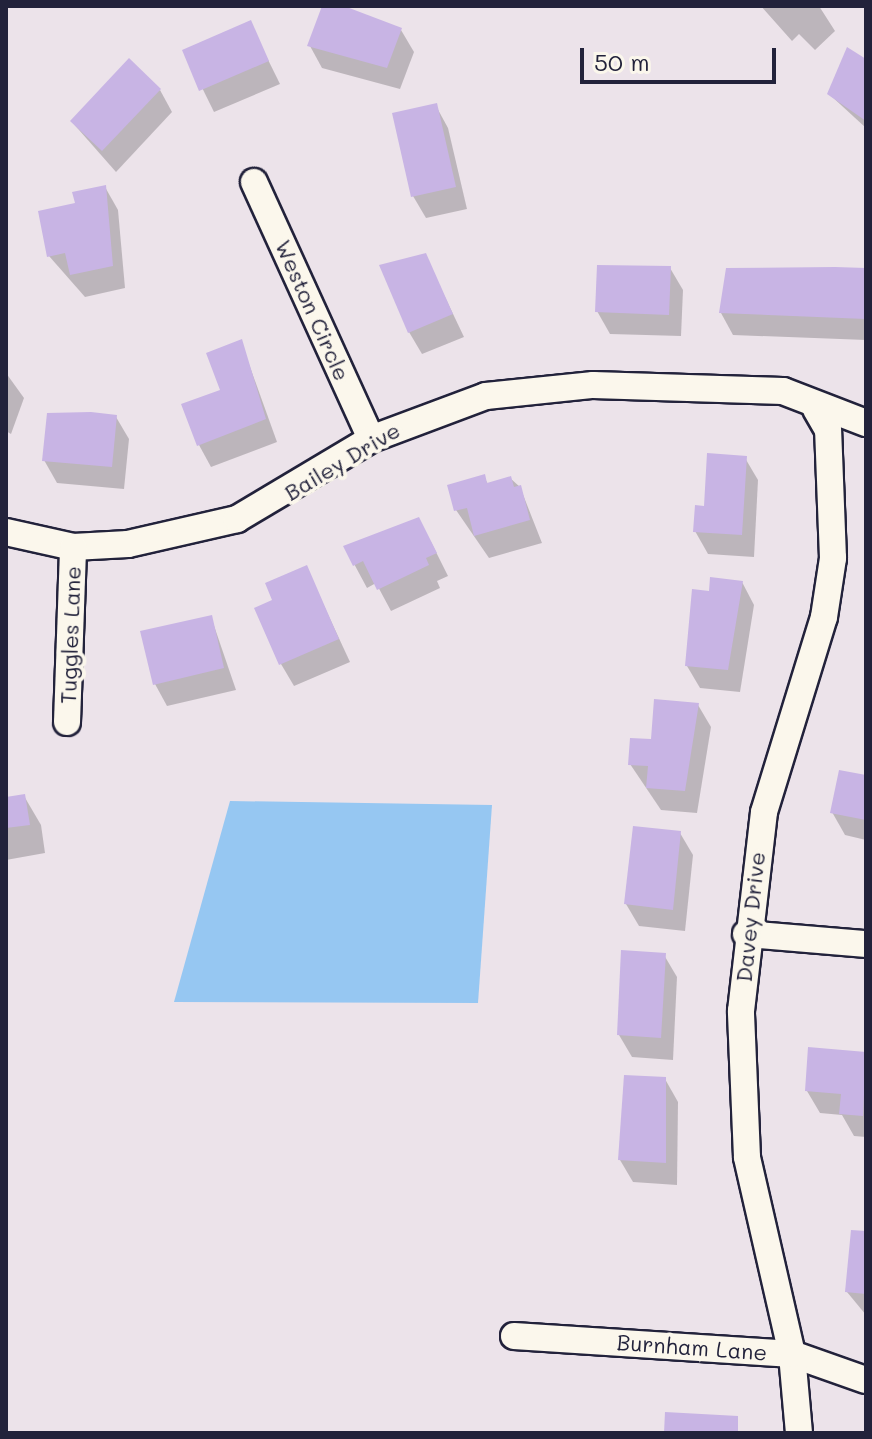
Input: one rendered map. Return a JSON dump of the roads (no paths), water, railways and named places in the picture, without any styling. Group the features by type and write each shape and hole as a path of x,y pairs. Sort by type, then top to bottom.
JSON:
{"street":[{"name":"Weston Circle","path":"254,182 371,439"},
{"name":"Bailey Drive","path":"6,532 73,547 141,542 237,519 371,439 486,396 593,385 783,391 816,409 866,423"},
{"name":"Davey Drive","path":"799,1433 792,1354 747,1157 740,1090 746,934 764,812 824,617 833,558 828,430 816,409"},
{"name":"Tuggles Lane","path":"67,722 73,547"},
{"path":"746,934 866,944"},
{"name":"Burnham Lane","path":"514,1336 792,1354 866,1380"}],"water":[{"path":"230,801 492,805 478,1003 174,1002"}]}
